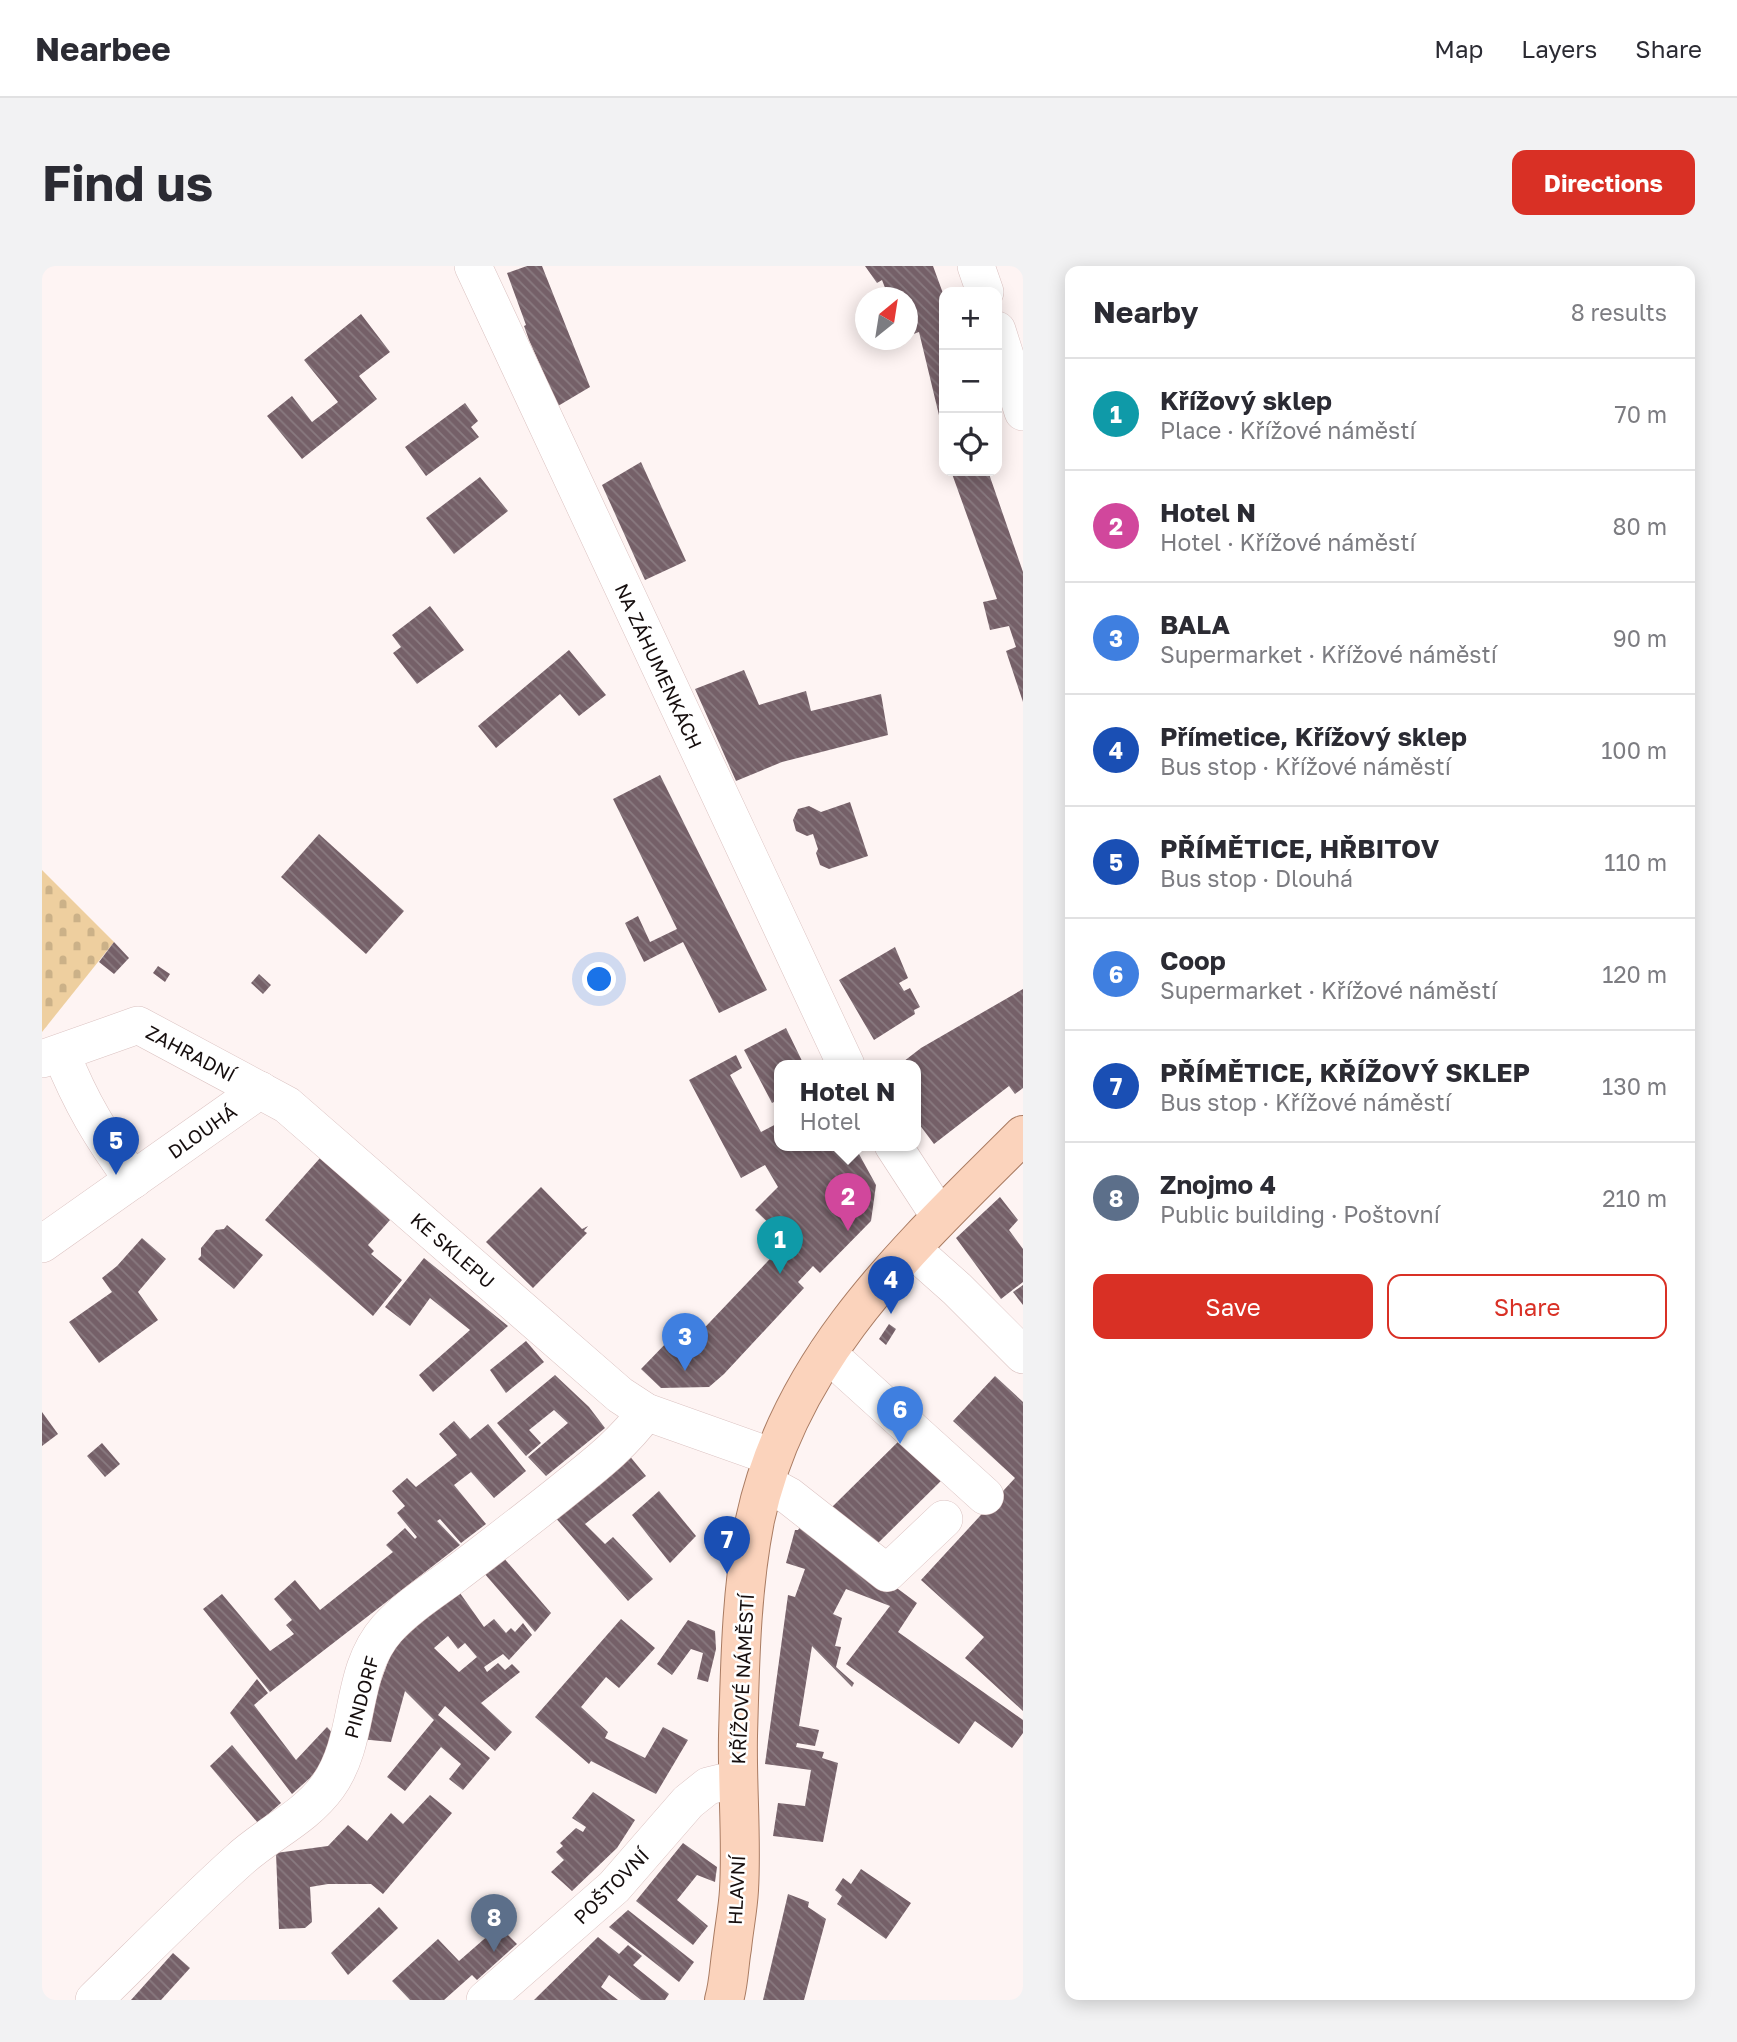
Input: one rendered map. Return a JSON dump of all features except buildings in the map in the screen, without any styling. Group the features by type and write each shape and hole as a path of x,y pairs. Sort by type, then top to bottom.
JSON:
{"main road":[{"name":"KŘÍŽOVÉ NÁMĚSTÍ","path":"737,1779 740,1660 747,1573 769,1470 794,1406 854,1315 940,1217 1023,1135"},
{"name":"HLAVNÍ","path":"724,2000 739,1889 737,1779"}],"street":[{"name":"NA ZÁHUMENKÁCH","path":"473,266 844,1060"},
{"path":"976,266 983,287"},
{"path":"1002,346 1023,412"},
{"name":"ZAHRADNÍ","path":"51,1056 138,1025 260,1090"},
{"path":"51,1056 78,1094 101,1137 133,1180"},
{"name":"DLOUHÁ","path":"42,1244 260,1090"},
{"name":"KE SKLEPU","path":"260,1090 287,1105 620,1395 646,1412"},
{"path":"897,1151 940,1217"},
{"path":"912,1249 957,1289 1023,1355"},
{"path":"827,1353 985,1496"},
{"path":"646,1412 769,1470 789,1496 887,1573 944,1519"},
{"name":"PINDORF","path":"94,2000 241,1858 311,1805 328,1786 349,1742 364,1670 387,1629 415,1604 544,1507 613,1450 630,1434 646,1412"},
{"name":"POŠTOVNÍ","path":"485,2000 614,1887 688,1802 708,1786 737,1779"}],"green space":[{"path":"42,870 114,942 42,1032"}],"place":[{"name":"PŘÍMĚTICE, HŘBITOV","path":"116,1175"},
{"name":"Hotel N","path":"848,1231"},
{"name":"Křížový sklep","path":"780,1274"},
{"name":"Přímetice, Křížový sklep","path":"891,1314"},
{"name":"BALA","path":"685,1371"},
{"name":"Coop","path":"900,1444"},
{"name":"PŘÍMĚTICE, KŘÍŽOVÝ SKLEP","path":"727,1574"},
{"name":"Znojmo 4","path":"494,1952"}]}
